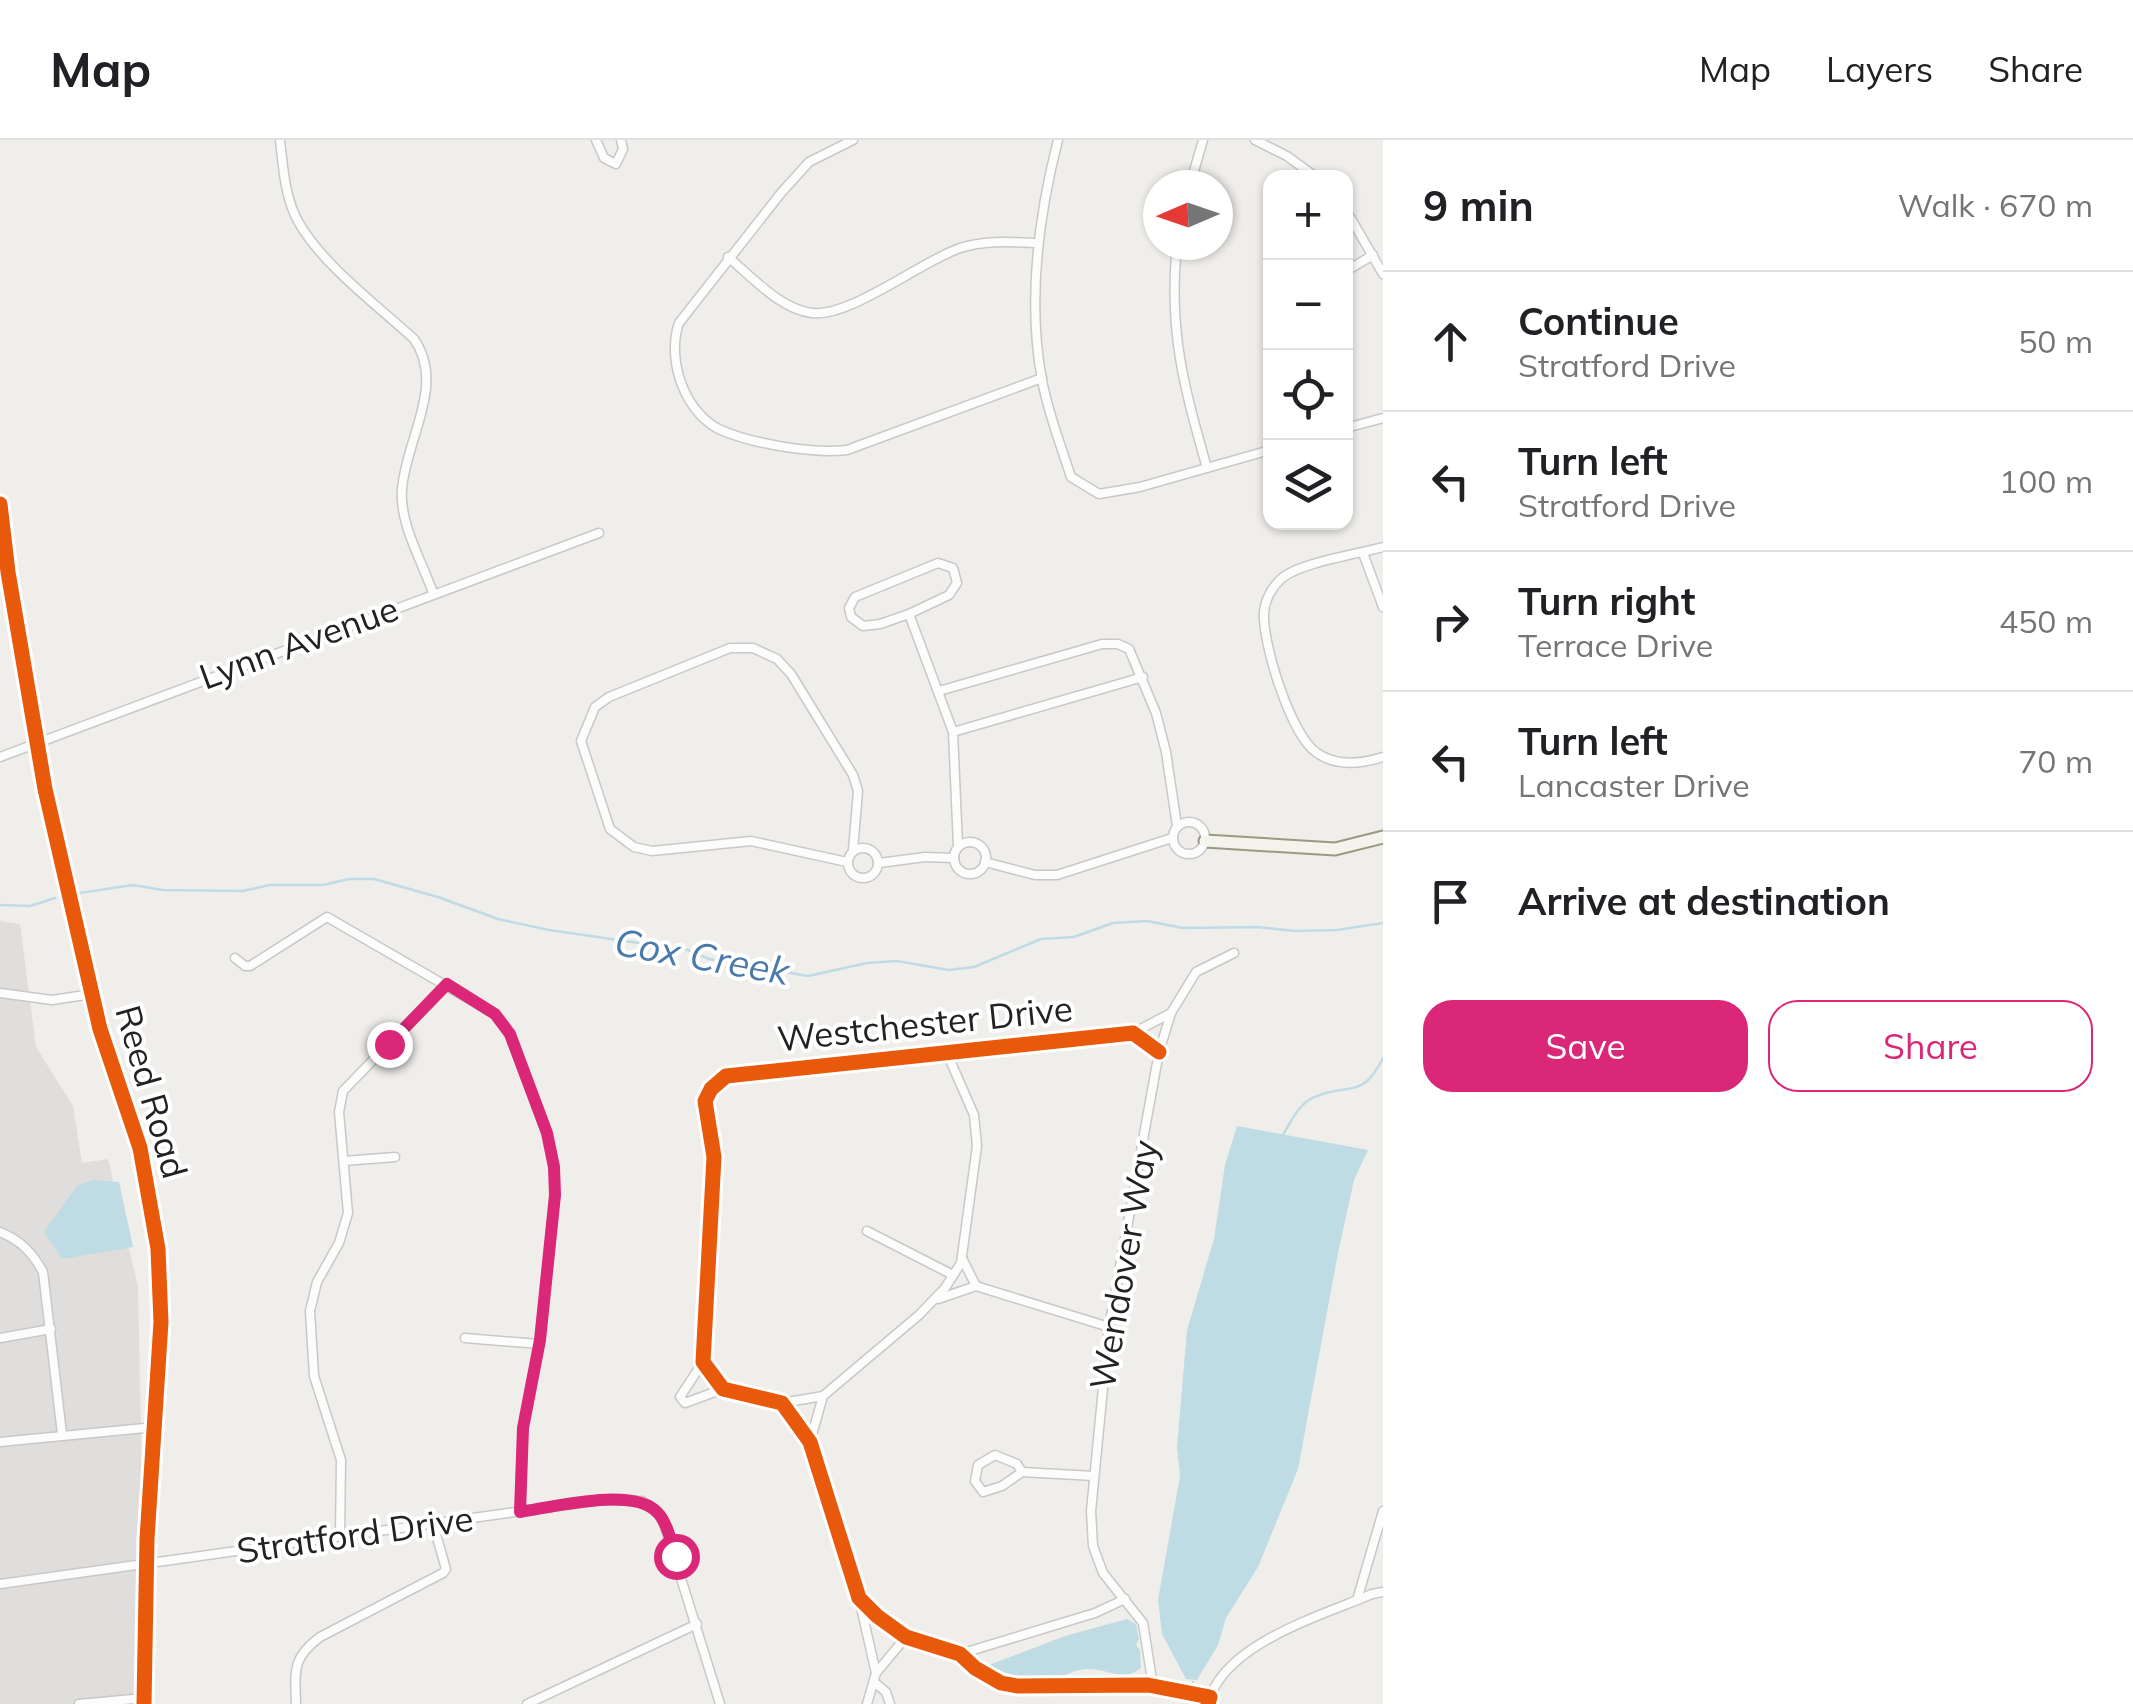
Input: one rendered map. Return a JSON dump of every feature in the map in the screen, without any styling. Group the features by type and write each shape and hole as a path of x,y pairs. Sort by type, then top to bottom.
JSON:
{"street":[{"path":"280,140 289,196 298,222 331,261 423,352 423,408 402,488 403,509 432,593"},
{"path":"596,140 604,158 616,164 623,148 621,140"},
{"path":"853,140 809,162 688,308 674,338 674,365 700,415 722,430 820,453 847,450 1042,378"},
{"path":"1058,140 1037,243 1035,320 1042,378 1070,478 1098,494 1140,487 1263,452"},
{"path":"1194,170 1203,140"},
{"path":"1255,140 1306,170"},
{"path":"1353,221 1383,274"},
{"path":"728,258 784,303 808,313 823,313 844,308 933,259 964,247 996,242 1037,243"},
{"path":"1353,267 1373,254"},
{"path":"1176,260 1173,320 1177,353 1208,468"},
{"path":"1353,426 1383,418"},
{"name":"Reed Road","path":"0,504 4,573 36,742 92,994 140,1148 161,1278 146,1563 144,1701"},
{"name":"Lynn Avenue","path":"0,757 599,532"},
{"path":"1383,547 1301,568 1282,578 1265,605 1264,631 1275,670 1308,746 1335,762 1356,763 1383,757"},
{"path":"1363,553 1383,607"},
{"path":"938,562 953,568 957,584 949,594 909,614 863,626 851,617 849,608 855,597 938,562"},
{"path":"909,614 954,732 958,846 954,858 959,869 971,874 980,870 987,857 981,845 970,841 958,846"},
{"path":"939,691 1102,644 1129,649 1143,678 1166,752 1177,826 1172,838 1178,850 1190,854 1202,849 1201,825 1188,821 1177,826"},
{"path":"730,648 763,651 777,659 791,674 853,775 858,792 853,850 847,862 751,841 652,851 619,839 602,812 581,741 595,707 627,689 730,648"},
{"path":"954,732 1143,678"},
{"path":"1204,841 1335,849 1383,837"},
{"path":"985,862 1035,876 1057,874 1172,838"},
{"path":"847,862 853,875 864,879 875,874 879,862 874,852 869,848 853,850"},
{"path":"879,862 954,858"},
{"path":"235,958 250,966 327,917 495,1014 510,1034 551,1147 555,1195 539,1344 523,1428 520,1512"},
{"name":"Wendover Way","path":"1154,1686 1143,1623 1103,1574 1093,1546 1094,1476 1109,1328 1159,1052 1171,1013 1196,972 1234,953"},
{"path":"340,1536 341,1460 314,1376 310,1311 317,1282 345,1227 348,1212 339,1112 343,1092 447,984"},
{"path":"0,993 52,1000 92,994"},
{"path":"1159,1052 1133,1033 1171,1013"},
{"name":"Westchester Drive","path":"703,1362 714,1157 705,1102 711,1089 726,1076 1133,1033"},
{"path":"810,1442 824,1396 933,1300 962,1258 977,1146 974,1115 946,1050"},
{"path":"344,1161 396,1157"},
{"path":"868,1231 953,1275"},
{"path":"0,1232 20,1241 43,1272 62,1434"},
{"path":"962,1258 976,1286"},
{"path":"933,1300 976,1286 1109,1328"},
{"path":"0,1338 51,1329"},
{"path":"465,1338 539,1344"},
{"path":"723,1389 703,1362 680,1397 684,1403 723,1389 782,1403 824,1396"},
{"path":"782,1403 810,1442 859,1598 875,1678 890,1704"},
{"path":"0,1442 156,1427"},
{"path":"1022,1472 1017,1464 996,1456 978,1465 975,1481 983,1492 1022,1472 1094,1476"},
{"name":"Stratford Drive","path":"0,1584 601,1500 642,1501 662,1517 720,1704"},
{"path":"1357,1600 1383,1511"},
{"path":"296,1704 296,1664 306,1647 444,1573 432,1524"},
{"path":"859,1598 876,1616 906,1636 960,1654 1001,1683 1154,1686 1206,1699 1241,1656 1270,1638 1383,1592"},
{"path":"960,1654 1095,1613 1125,1599"},
{"path":"527,1704 697,1624"},
{"path":"867,1704 875,1678 906,1636"},
{"path":"79,1704 144,1701"}],"shaded area":[{"path":"0,921 20,924 36,1047 73,1106 82,1163 108,1159 138,1287 142,1480 136,1704 0,1704"}],"water":[{"path":"1237,1126 1368,1150 1354,1180 1298,1469 1258,1567 1226,1618 1218,1645 1197,1680 1186,1679 1162,1634 1158,1600 1180,1476 1177,1447 1187,1330 1214,1239 1225,1165"},
{"path":"93,1180 119,1182 133,1247 62,1259 44,1232 77,1186"},
{"path":"1127,1619 1136,1624 1139,1639 1136,1645 1141,1668 1135,1672 1085,1669 1058,1677 1031,1678 989,1665 1065,1636"}],"waterway":[{"name":"Cox Creek","path":"80,893 133,885 163,890 243,891 270,885 323,885 374,879 498,919 688,950 709,959 808,976 867,963 897,961 949,970 974,967 1041,939 1074,937 1113,923 1147,921 1183,928 1295,931 1383,923"},
{"name":"Cox Creek","path":"0,905 30,906 55,898"},
{"path":"1283,1135 1307,1101 1324,1093 1360,1086 1383,1058"},
{"path":"1188,1704 1193,1682"}],"cycle path":[{"path":"0,504 45,789 100,1029 140,1148 158,1249 161,1322 147,1539 144,1704"},
{"path":"1159,1052 1133,1033 726,1076 711,1089 705,1101 714,1157 703,1362 723,1389 782,1403 810,1442 859,1598 906,1637 960,1654 1001,1683 1148,1685 1210,1697 1208,1704"}],"route":[{"path":"389,1044 447,984 470,997 495,1014 510,1034 551,1147 555,1195 540,1340 523,1428 520,1512 601,1500 642,1501 662,1517 676,1556"}]}
